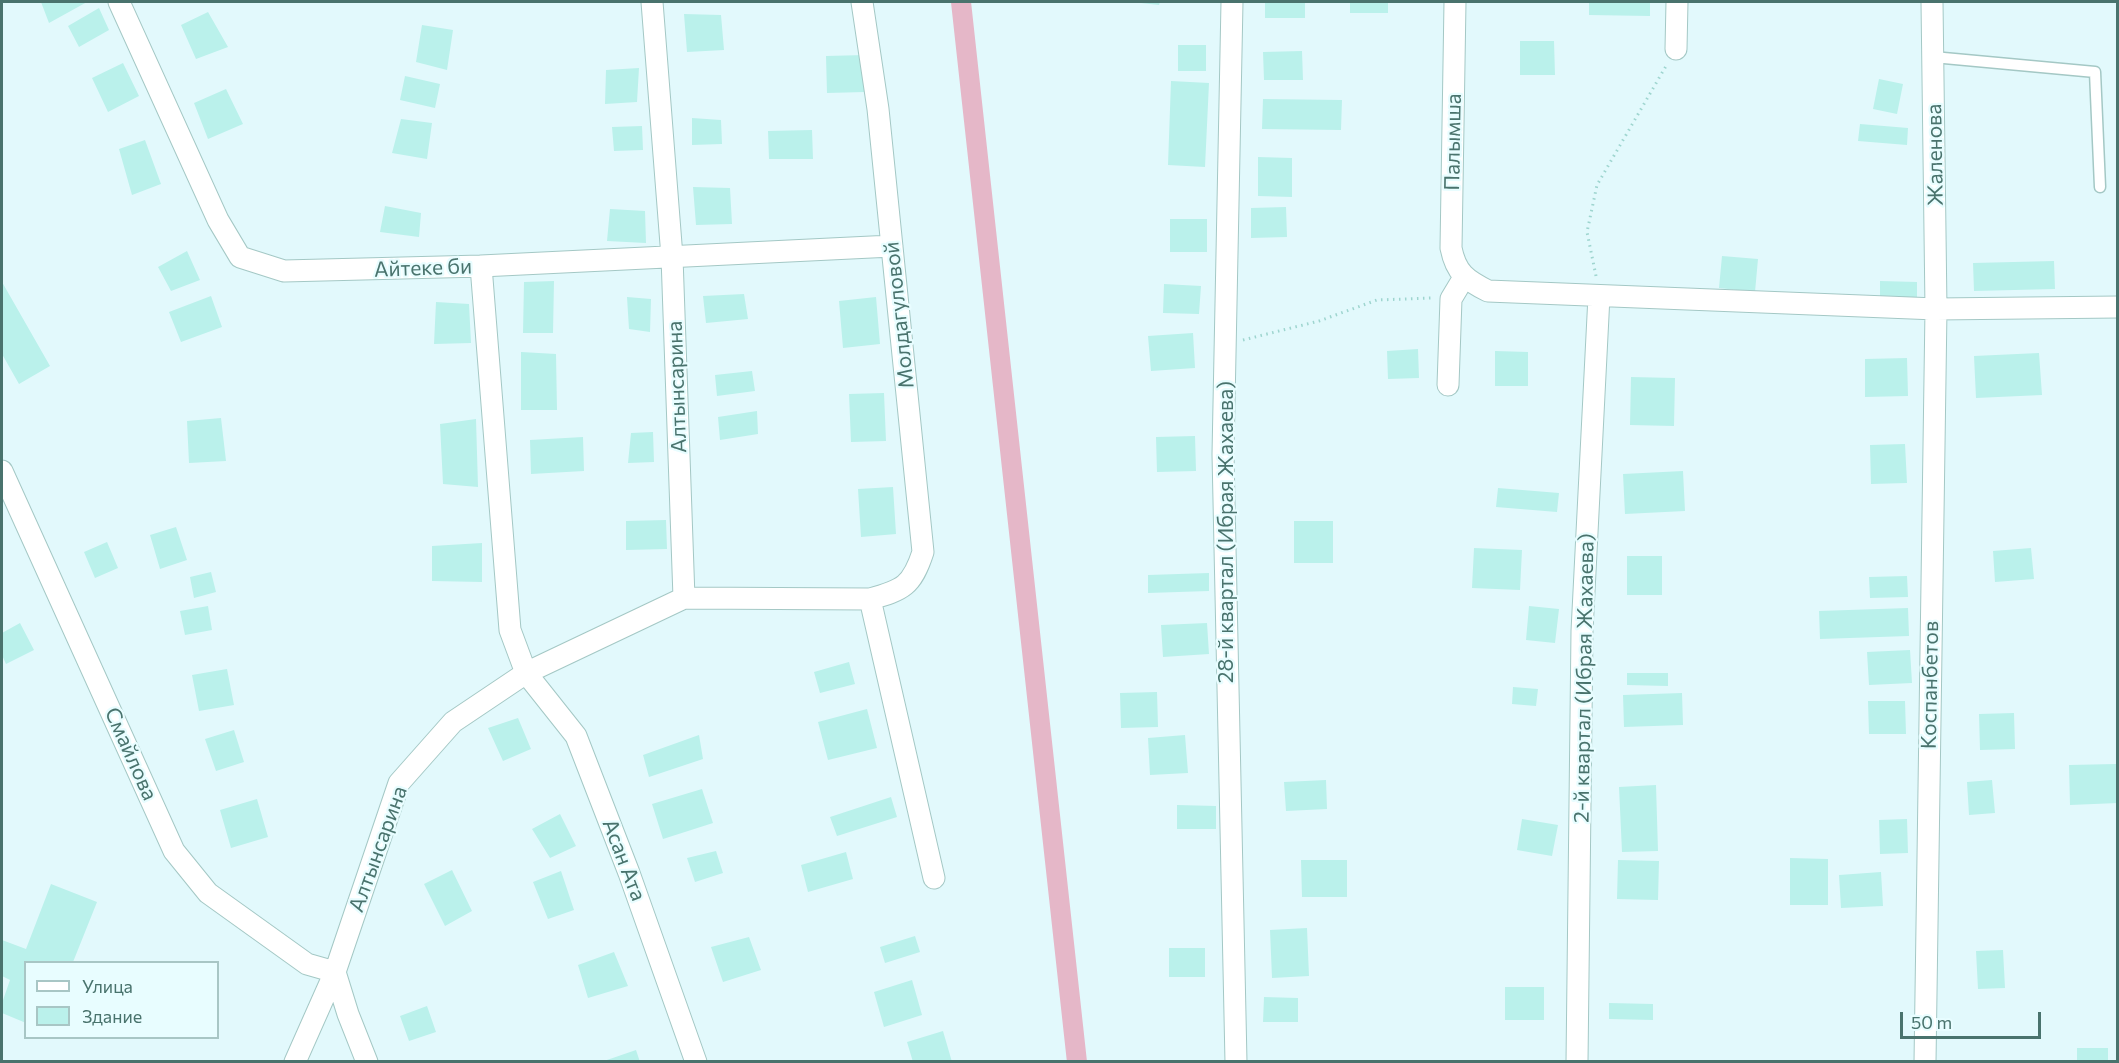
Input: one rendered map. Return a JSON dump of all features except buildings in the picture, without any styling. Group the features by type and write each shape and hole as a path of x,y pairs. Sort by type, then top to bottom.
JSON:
{"street":[{"name":"Айтеке би","path":"119,2 218,220 240,257 284,272 482,266 892,246"},
{"name":"Алтынсарина","path":"295,1062 335,972 399,783 453,722 526,673 684,598 672,257 652,2"},
{"name":"Молдагуловой","path":"684,598 870,599 896,592 915,578 923,552 878,109 862,2"},
{"name":"28-й квартал (Ибрая Жахаева)","path":"1232,2 1223,454 1236,1062"},
{"name":"Палымша","path":"1455,2 1451,248 1454,265 1463,279"},
{"path":"1676,49 1677,2"},
{"name":"Жаленова","path":"1932,2 1936,309"},
{"path":"482,266 510,630 526,673"},
{"path":"1448,385 1451,299 1463,279 1488,291 1599,296 1936,309 2118,307"},
{"name":"2-й квартал (Ибрая Жахаева)","path":"1577,1062 1582,631 1599,296"},
{"name":"Коспанбетов","path":"1924,1062 1936,309"},
{"name":"Смайлова","path":"2,471 174,851 208,893 307,964 335,972"},
{"path":"870,599 934,878"},
{"name":"Асан Ата","path":"526,673 576,736 629,873 696,1062"},
{"path":"335,972 348,1014 368,1062"}],"lane":[{"path":"1934,57 2095,72 2100,187"}],"path":[{"path":"1599,296 1587,232 1597,185 1676,49"},
{"path":"1225,344 1319,321 1377,300 1451,299"}],"waterway":[{"path":"961,2 1077,1062"}]}
